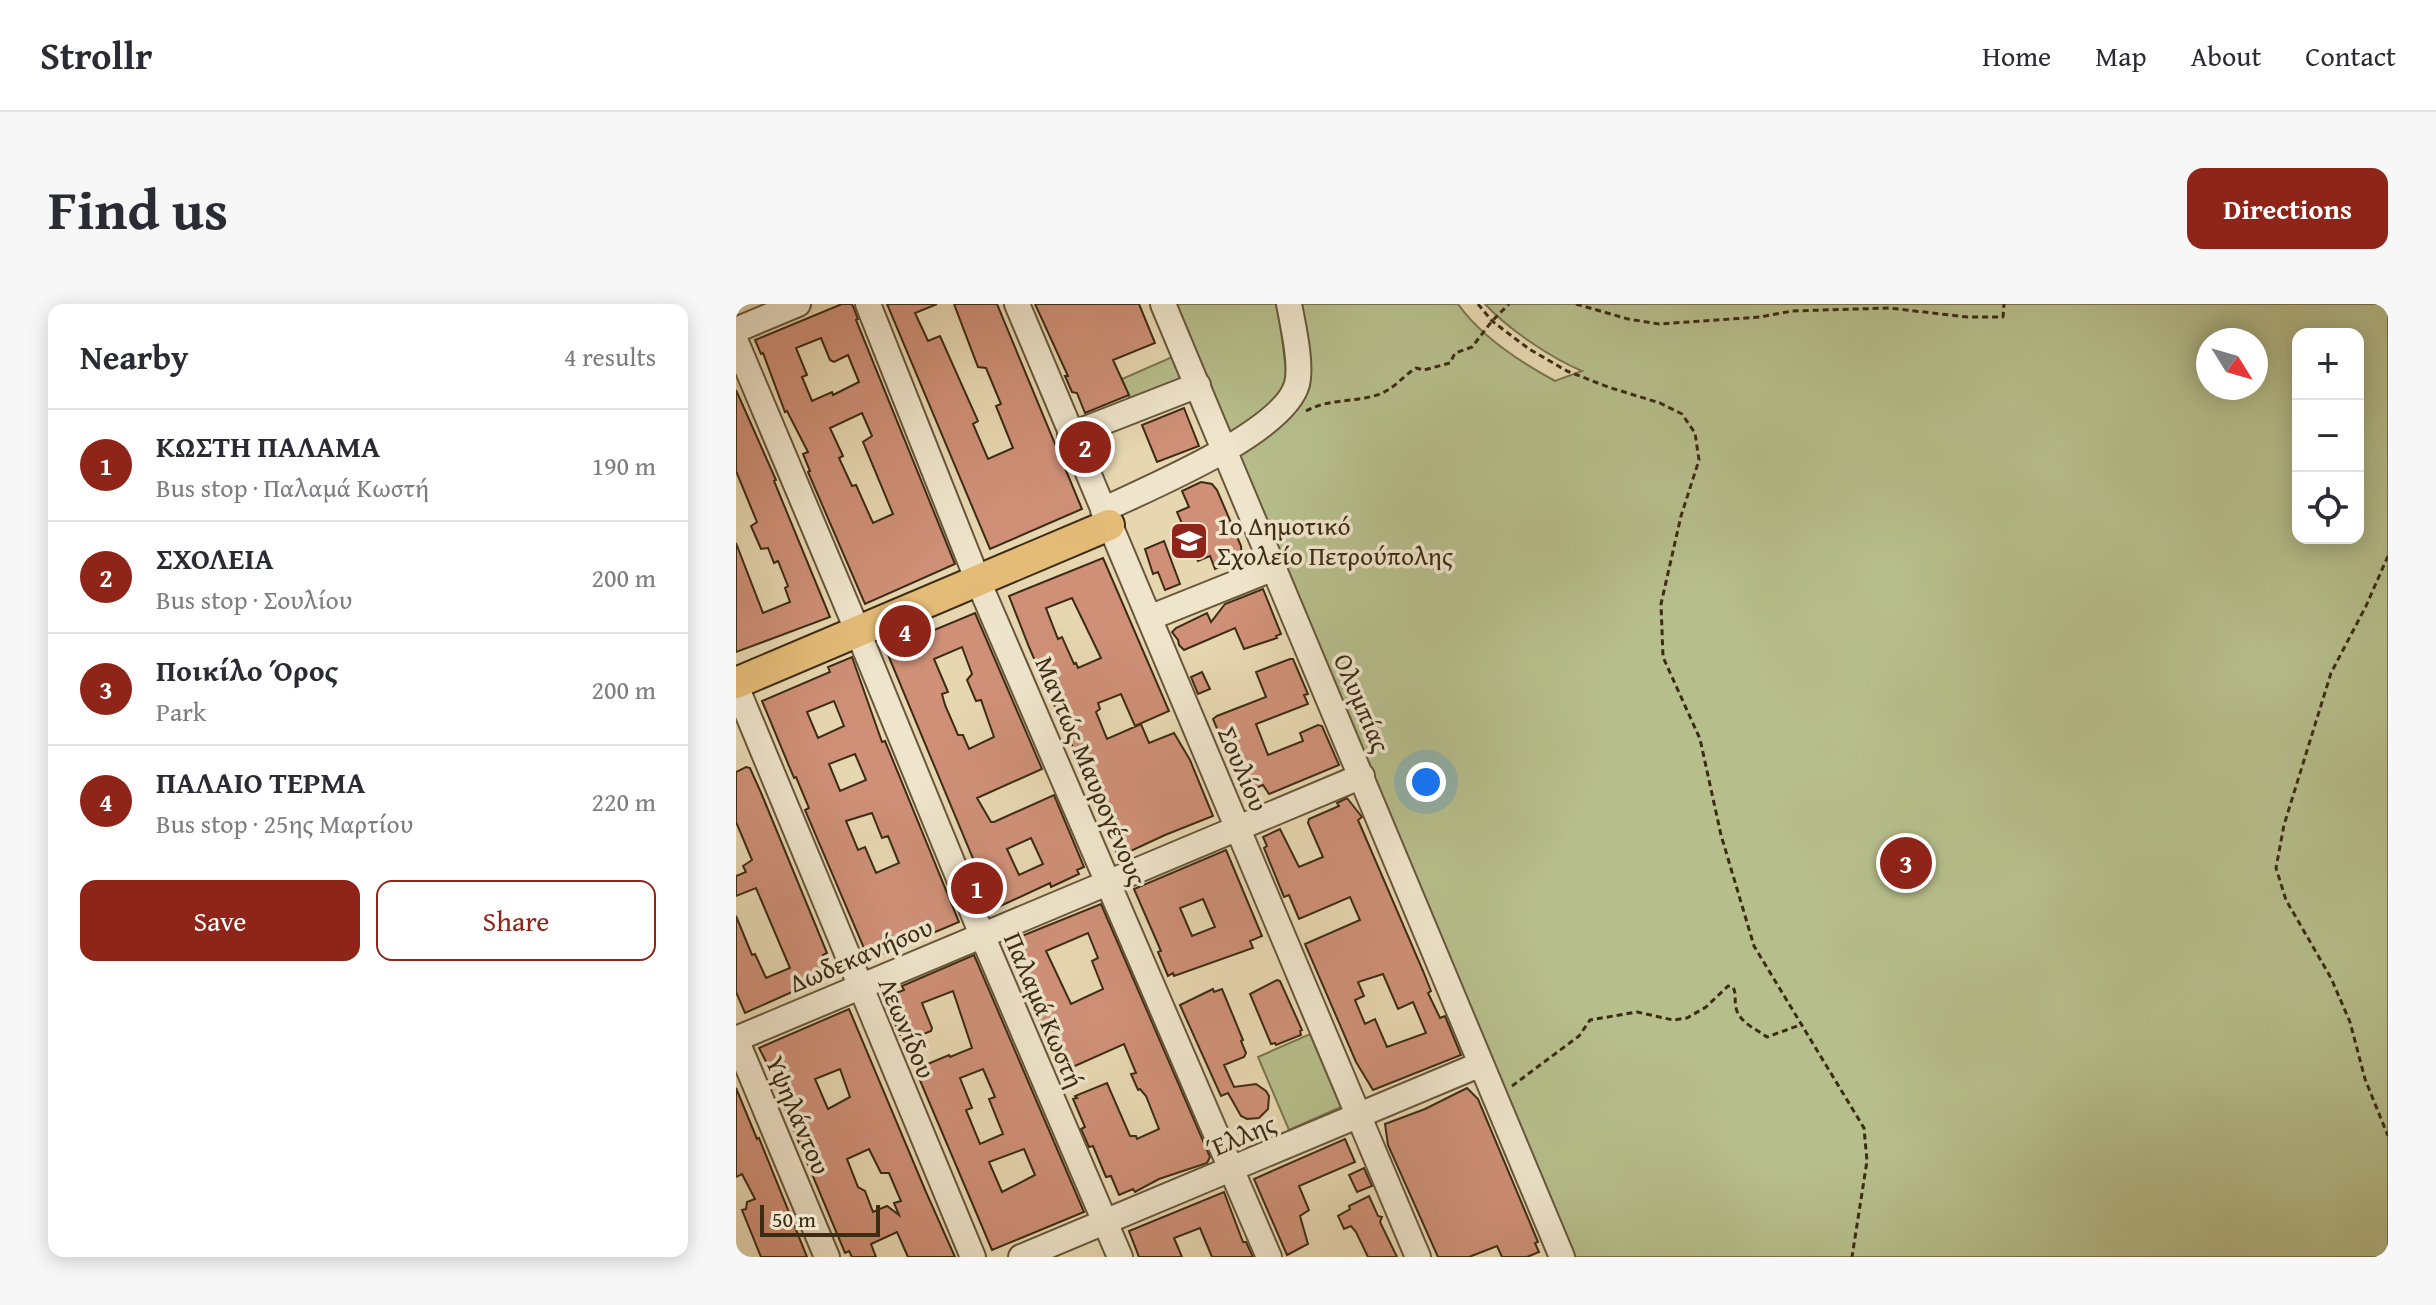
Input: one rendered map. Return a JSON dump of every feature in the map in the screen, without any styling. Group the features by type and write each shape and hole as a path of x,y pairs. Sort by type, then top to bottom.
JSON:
{"main road":[{"path":"736,684 978,581 1106,517"}],"street":[{"path":"736,330 798,304"},
{"name":"Μαντώς Μαυρογένους","path":"868,304 978,581 1269,1257"},
{"name":"Σουλίου","path":"1017,304 1418,1257"},
{"name":"Ολυμπίας","path":"1163,304 1562,1257"},
{"path":"1106,517 1225,450 1276,413 1292,395 1299,368 1289,304"},
{"name":"Παλαμά Κωστή","path":"736,342 982,935 1120,1257"},
{"path":"1070,435 1198,385"},
{"path":"1149,618 1274,568"},
{"name":"Λεωνίδου","path":"736,684 973,1257"},
{"name":"Δωδεκανήσου","path":"736,1039 1362,776"},
{"name":"Υψηλάντου","path":"736,1039 827,1257"},
{"name":"Έλλης","path":"1021,1257 1481,1064"}],"path":[{"path":"1478,304 1492,321 1529,349 1567,371 1660,403 1682,414 1695,433 1699,460 1681,516 1661,604 1663,657 1700,739 1721,835 1754,946 1864,1128 1867,1161 1852,1257"},
{"path":"1298,417 1326,402 1379,394 1394,387 1416,368 1424,370 1450,363 1455,353 1472,347 1509,304"},
{"path":"1576,304 1628,319 1659,324 1760,317 1792,311 1889,308 1967,317 2003,317 2004,304"},
{"path":"2388,556 2331,673 2291,798 2276,868 2286,900 2331,978 2350,1022 2365,1079 2388,1136"},
{"path":"1496,1098 1579,1036 1590,1020 1637,1012 1673,1020 1687,1018 1713,1001 1728,986 1733,987 1737,995 1736,1008 1745,1022 1767,1037 1800,1025"}],"green space":[{"path":"1171,304 1278,304 1287,378 1296,304 1458,304 1502,348 1555,381 1582,371 1530,342 1485,304 2388,304 2388,1257 1566,1257"},
{"path":"1172,357 1181,381 1131,402 1122,379"},
{"path":"1310,1034 1341,1107 1289,1130 1258,1057"}],"building":[{"path":"842,304 852,304 955,564 865,604 808,472 803,454 808,452 785,412 755,340","holes":["821,338 830,360 834,362 848,355 859,382 812,401 802,377 807,375 796,348","862,413 872,436 863,442 893,514 873,523 856,485 852,486 839,458 843,456 830,428"]},
{"path":"887,304 937,304 915,313 928,341 940,336 978,421 973,424 988,459 1013,448 996,406 1001,404 986,368 978,367 954,304 997,304 1082,509 990,549"},
{"path":"1035,304 1139,304 1155,343 1113,360 1129,395 1085,413 1077,393 1072,392 1065,376 1068,376"},
{"path":"736,390 776,480 830,617 736,652 736,543 763,613 790,602 785,588 788,586 778,561 774,563 768,548 761,549 751,526 757,522 736,471"},
{"path":"1184,408 1199,446 1157,462 1142,425"},
{"path":"1201,482 1212,484 1217,490 1241,546 1242,558 1215,569 1210,556 1198,561 1177,512 1189,507 1182,491"},
{"path":"1164,541 1180,584 1165,590 1158,572 1153,574 1145,549"},
{"path":"1103,558 1169,711 1135,726 1121,694 1098,703 1100,709 1096,712 1107,739 1141,724 1149,743 1174,733 1190,760 1213,816 1118,857 1009,596","holes":["1072,598 1101,658 1078,668 1062,637 1058,639 1046,608"]},
{"path":"1263,589 1281,634 1277,638 1244,649 1235,628 1184,650 1179,645 1172,632 1176,628 1207,613 1211,622 1225,604"},
{"path":"975,613 1042,769 977,798 991,822 994,822 1054,795 1084,867 1077,870 1079,874 1051,887 1050,883 994,909 886,650","holes":["962,647 972,674 967,680 976,701 981,700 994,737 969,749 963,735 958,735 945,705 942,694 948,692 934,659","1031,838 1043,864 1019,875 1007,849"]},
{"path":"852,657 882,742 885,741 959,922 869,960 805,810 809,808 762,701 830,672 828,667","holes":["834,701 844,726 818,738 807,712","855,754 866,780 840,791 829,764","872,813 882,838 888,836 899,863 876,873 865,847 858,850 846,821"]},
{"path":"1293,659 1308,694 1304,695 1308,704 1256,724 1268,755 1303,741 1300,733 1318,725 1322,726 1339,765 1269,794 1263,785 1244,793 1213,719 1266,697 1256,672"},
{"path":"1202,672 1210,689 1198,694 1191,677"},
{"path":"750,768 762,795 827,953 823,955 831,973 822,983 819,980 745,1013 736,992 736,916 752,955 755,954 766,978 790,968 756,888 736,896 736,876 746,872 743,866 752,860 736,822 736,772"},
{"path":"1347,798 1362,817 1358,820 1423,971 1431,991 1428,993 1440,1018 1445,1016 1461,1055 1373,1090 1356,1062 1305,944 1360,920 1350,897 1299,919 1289,895 1284,897 1264,848 1267,846 1263,837 1280,829 1299,867 1323,857 1309,819 1339,806 1337,803","holes":["1383,974 1398,1009 1413,1002 1426,1033 1387,1047 1375,1019 1365,1024 1355,1000 1364,996 1358,982"]},
{"path":"1226,850 1262,936 1250,941 1253,948 1168,976 1158,952 1161,951 1134,889","holes":["1203,899 1215,927 1192,936 1180,908"]},
{"path":"1101,904 1210,1157 1207,1163 1159,1179 1135,1192 1133,1189 1119,1195 1111,1176 1106,1177 1093,1146 1089,1147 1081,1129 1085,1127 1073,1099 1107,1083 1130,1136 1137,1139 1159,1129 1146,1096 1138,1090 1131,1074 1136,1073 1124,1044 1066,1070 1062,1069 1039,1020 1035,1006 1038,1005 1017,964 1021,962 1012,940","holes":["1088,933 1098,958 1092,961 1103,989 1071,1004 1046,951"]},
{"path":"974,955 1084,1212 992,1250 916,1071 972,1048 953,991 922,1003 931,1031 903,1041 883,998 904,990 902,986","holes":["983,1069 995,1097 989,1099 1003,1134 980,1144 966,1110 972,1108 960,1078","1024,1149 1035,1175 1002,1192 989,1162"]},
{"path":"1277,980 1302,1030 1301,1035 1276,1045 1271,1044 1250,994"},
{"path":"1213,989 1214,992 1222,989 1246,1053 1244,1057 1224,1065 1234,1087 1256,1084 1269,1096 1268,1109 1259,1118 1241,1116 1228,1093 1221,1096 1180,1005"},
{"path":"849,1009 955,1257 908,1257 897,1232 871,1244 876,1257 852,1257 849,1251 845,1253 774,1077 759,1048","holes":["840,1069 850,1097 828,1109 815,1079","869,1149 881,1173 889,1173 901,1201 894,1203 899,1215 887,1206 873,1212 865,1191 858,1187 847,1159"]},
{"path":"736,1088 807,1257 761,1257 742,1210 746,1209 747,1202 755,1199 742,1174 736,1177"},
{"path":"1467,1088 1478,1099 1538,1242 1535,1243 1539,1252 1527,1257 1502,1257 1497,1246 1469,1257 1438,1257 1388,1145 1385,1124"},
{"path":"1345,1139 1355,1162 1299,1186 1309,1210 1300,1216 1308,1244 1287,1255 1254,1179"},
{"path":"1364,1168 1372,1186 1357,1192 1349,1175"},
{"path":"1224,1192 1243,1242 1246,1242 1253,1257 1212,1257 1200,1228 1174,1238 1182,1257 1139,1257 1129,1231"},
{"path":"1369,1196 1378,1216 1382,1217 1380,1222 1397,1257 1368,1257 1356,1232 1351,1226 1344,1229 1338,1216 1350,1209 1349,1206"}],"place":[{"name":"ΣΧΟΛΕΙΑ","path":"1085,447"},
{"name":"1ο Δημοτικό Σχολείο Πετρούπολης","path":"1189,541"},
{"name":"ΠΑΛΑΙΟ ΤΕΡΜΑ","path":"905,631"},
{"name":"Ποικίλο Όρος","path":"1906,863"},
{"name":"ΚΩΣΤΗ ΠΑΛΑΜΑ","path":"977,888"}]}
